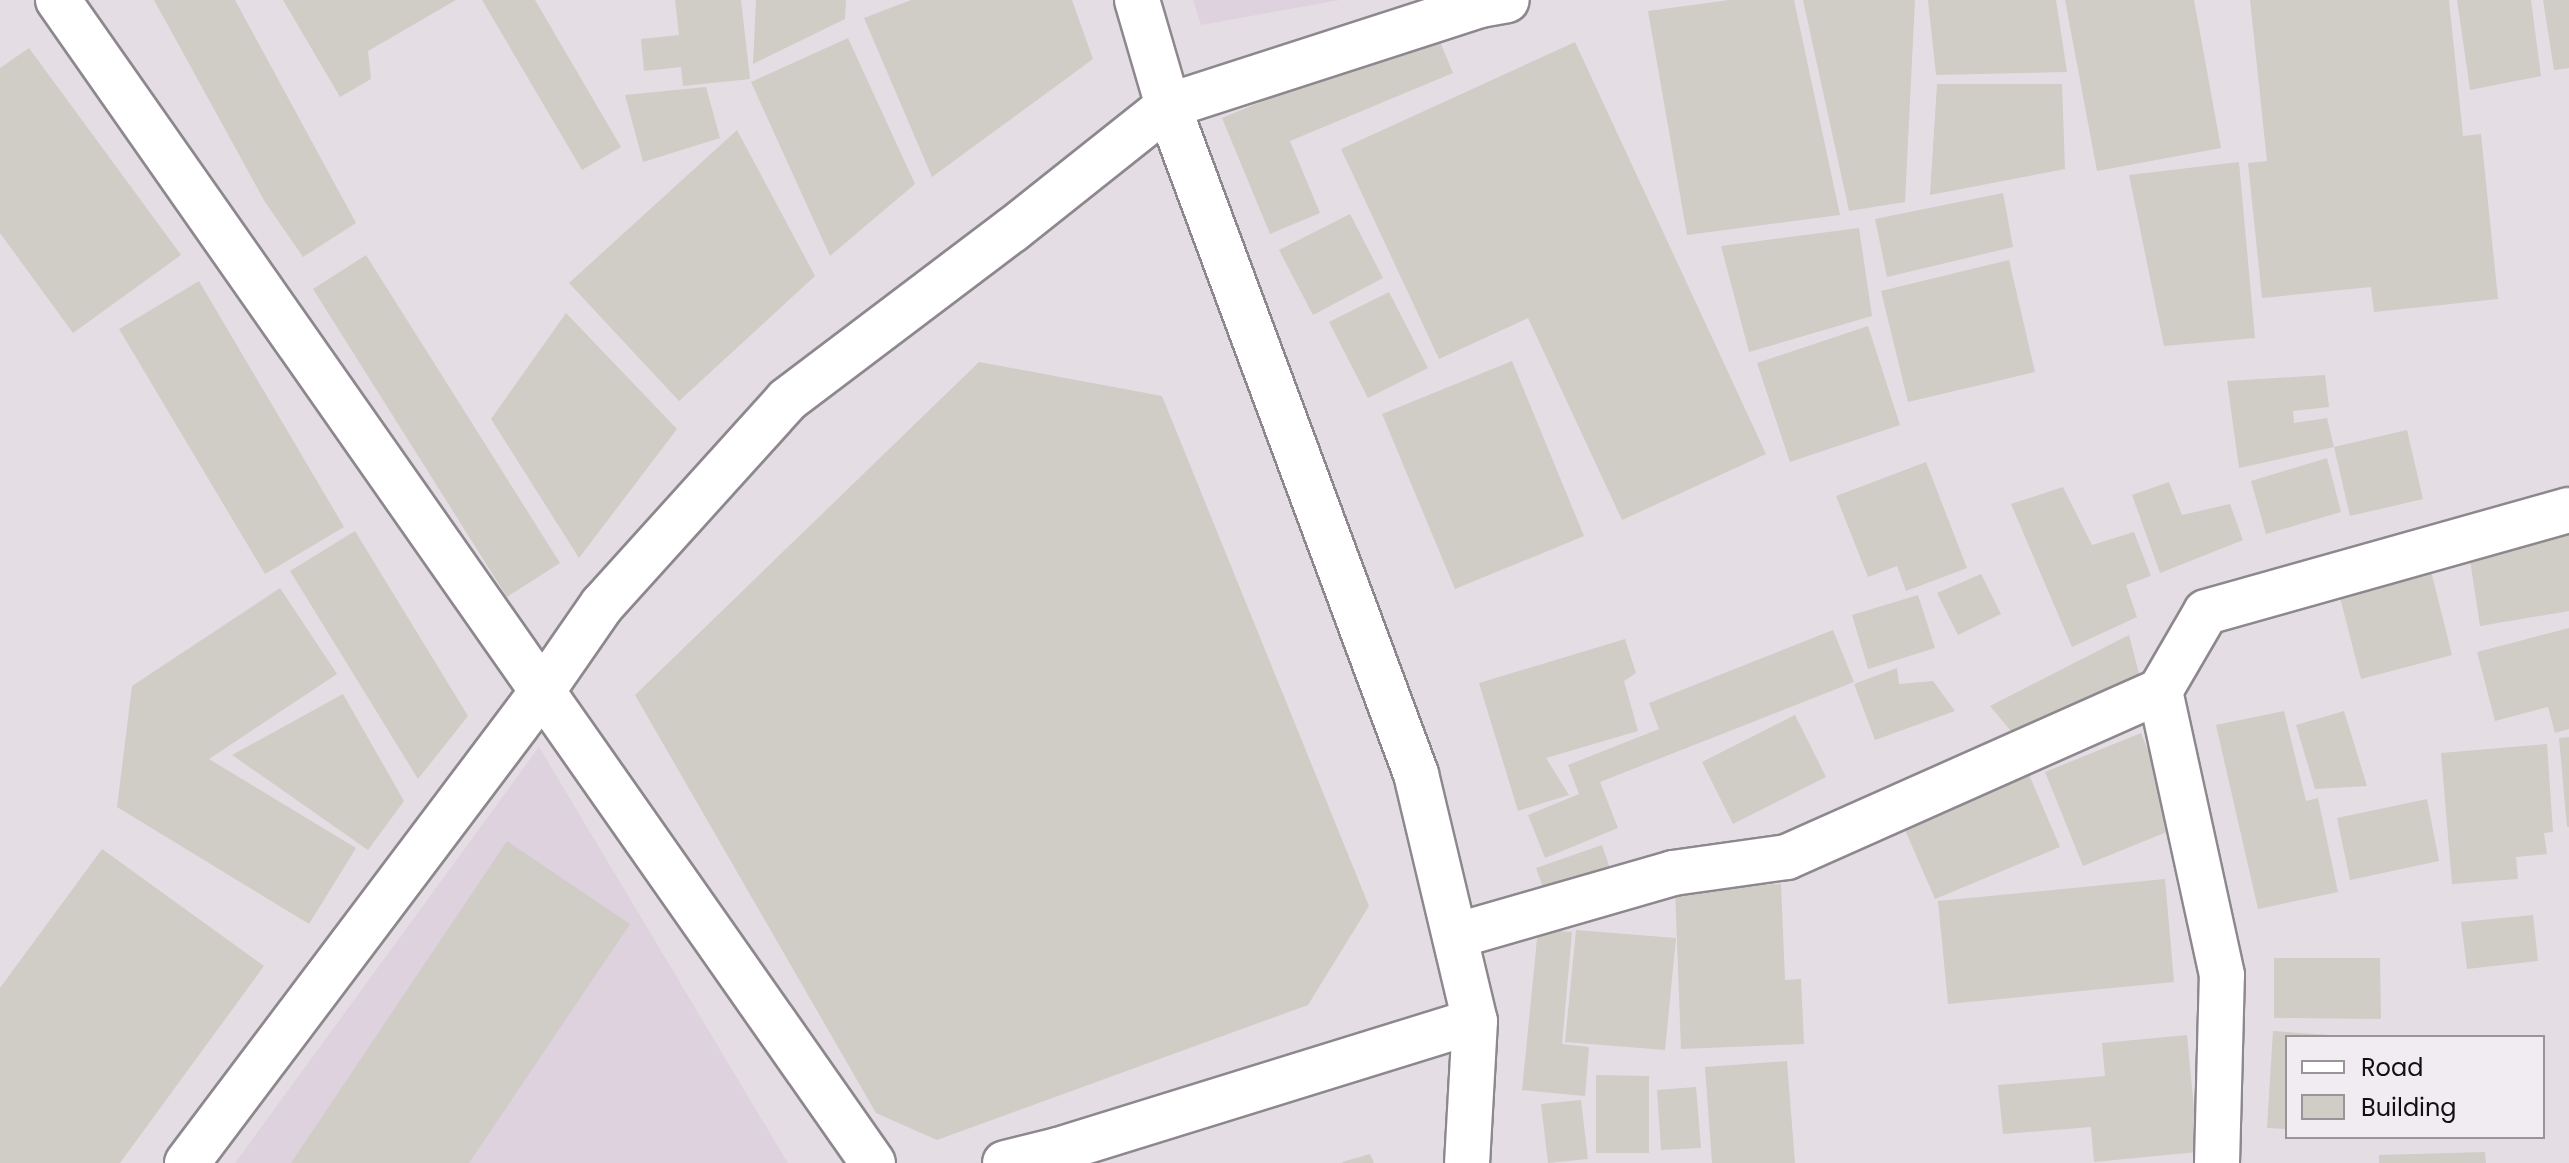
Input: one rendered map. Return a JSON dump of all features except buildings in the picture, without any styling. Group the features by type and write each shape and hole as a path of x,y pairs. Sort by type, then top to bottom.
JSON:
{"street":[{"path":"58,0 873,1163"},
{"path":"1137,0 1168,106 1416,774 1475,1021 1467,1163"},
{"path":"187,1163 541,693 602,605 787,400 1012,230 1168,106 1480,5 1507,0"},
{"path":"1455,936 1673,873 1787,857 2160,691 2206,612 2569,510"},
{"path":"2160,691 2222,975 2217,1163"},
{"path":"1005,1163 1058,1150 1475,1021"}],"shaded area":[{"path":"1193,0 1340,0 1201,25"},
{"path":"539,747 788,1163 235,1163"}]}
